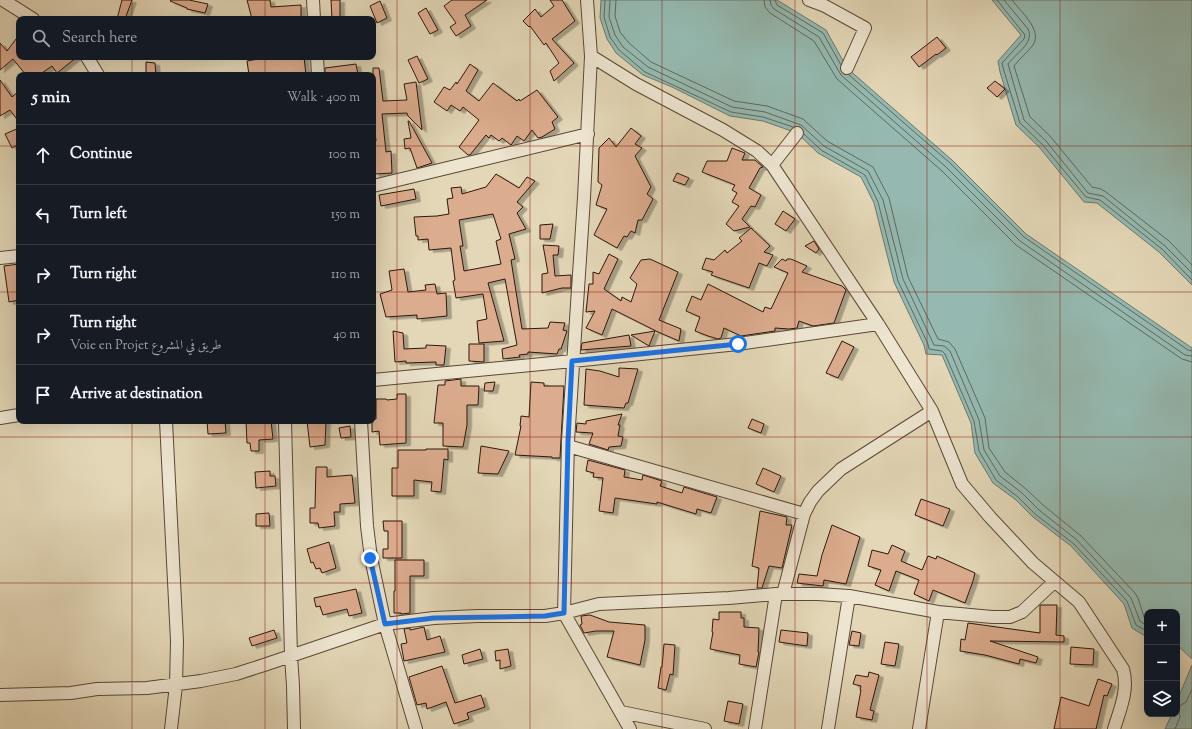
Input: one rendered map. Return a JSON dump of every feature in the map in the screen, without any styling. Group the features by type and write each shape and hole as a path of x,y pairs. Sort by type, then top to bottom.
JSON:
{"street":[{"path":"3,0 28,16"},
{"path":"313,0 314,16"},
{"path":"587,0 591,56 588,134 572,361 568,446 564,613 630,729"},
{"path":"809,0 825,6 865,28 848,68"},
{"path":"591,56 636,84 723,130 757,151 772,165 878,324 932,411 962,484 1033,564 1079,602 1123,669 1126,680 1125,696 1114,729"},
{"path":"89,60 97,72"},
{"path":"317,60 318,72"},
{"path":"772,165 797,133"},
{"path":"376,185 588,134"},
{"path":"0,258 16,256"},
{"path":"376,380 738,344 878,324"},
{"path":"755,729 780,594 804,514 810,502 818,491 841,469 932,411"},
{"path":"0,418 16,415"},
{"path":"166,424 176,640 176,685 171,729"},
{"path":"285,424 294,729"},
{"path":"361,424 370,558 385,624 416,729"},
{"path":"568,446 804,514"},
{"path":"0,695 71,693 97,689 147,688 201,681 236,674 385,624 434,618 545,616 599,604 780,594 849,596 938,612 992,617 1010,617 1022,612 1054,582"},
{"path":"828,729 849,596"},
{"path":"919,729 938,612"},
{"path":"621,712 705,729"}],"water":[{"path":"601,0 777,0 826,30 847,68 952,160 1026,234 1192,348 1192,659 1180,648 1180,609 1144,609 1144,635 1132,628 1124,604 1071,546 1033,517 1016,500 993,483 975,453 971,423 942,355 926,354 924,345 894,282 874,203 861,177 818,153 797,133 763,121 730,116 672,87 643,75 616,53 607,39 600,18"},
{"path":"992,0 1192,0 1192,285 1159,252 1097,203 1084,202 1039,147 1016,125 998,61 1021,35"},
{"path":"1192,665 1192,729 1165,729 1171,717 1180,717 1180,694"}],"building":[{"path":"122,0 132,0 126,16 118,16"},
{"path":"189,0 208,4 205,13 187,9 170,1"},
{"path":"247,0 270,0 271,7 301,5 301,16 251,16"},
{"path":"331,0 340,0 340,16 332,16"},
{"path":"452,0 487,0 465,15 471,26 456,36 450,27 456,23 444,6"},
{"path":"550,0 562,0 575,21 552,39 574,63 554,81 550,71 559,63 546,43 544,45 530,26 529,27 523,21 535,9 541,17 554,6"},
{"path":"380,1 387,18 377,23 376,16 374,16 370,6"},
{"path":"426,8 438,30 430,34 418,13"},
{"path":"937,37 946,48 919,67 911,57"},
{"path":"16,39 16,60 73,60 58,72 56,72 52,66 43,72 24,72 13,59 0,70 0,43 7,51"},
{"path":"417,56 428,79 419,83 408,60"},
{"path":"304,60 306,72 249,72 247,61"},
{"path":"146,62 155,63 156,72 146,72"},
{"path":"356,64 357,72 325,72 325,68"},
{"path":"470,64 478,70 466,91 479,101 493,83 517,101 519,99 520,101 537,90 558,117 552,122 555,129 538,138 532,130 524,141 517,136 511,145 502,138 499,141 491,135 489,138 486,135 470,155 468,155 459,147 479,120 463,107 460,111 451,105 447,111 434,102 444,87 450,90 456,82 457,84"},
{"path":"373,68 379,68 383,101 407,100 404,84 416,82 422,130 408,116 407,113 382,114 386,152 391,151 392,173 376,174 376,72 373,72"},
{"path":"0,80 12,97 16,94 16,118 10,110 0,116"},
{"path":"995,81 1005,89 997,97 987,88"},
{"path":"408,121 432,163 417,168 410,148 405,149 404,139 411,138"},
{"path":"631,128 641,136 635,144 642,148 635,156 651,187 647,194 653,199 642,220 638,220 635,233 631,231 627,237 624,236 617,248 594,235 607,209 596,205 602,185 598,182 599,148 609,138 616,147"},
{"path":"16,129 16,146 12,148 5,134"},
{"path":"732,148 745,153 742,160 755,160 763,167 760,168 749,188 761,195 755,207 751,206 742,219 750,227 734,231 726,224 739,206 732,202 737,193 732,190 735,185 702,172 707,161 727,161"},
{"path":"677,173 689,178 685,185 673,181"},
{"path":"496,174 519,188 527,177 535,181 517,202 523,207 517,213 526,229 509,234 515,259 511,260 522,329 548,328 550,322 565,323 563,330 567,331 561,349 559,349 557,354 528,352 528,354 519,355 520,357 503,359 502,349 517,345 505,279 488,283 504,341 479,343 477,321 487,319 483,294 456,298 453,281 455,280 451,248 429,250 428,239 418,240 418,236 416,236 414,217 449,214 447,199 453,198 451,188 461,187 462,194 486,187","holes":["493,214 501,239 496,241 501,264 464,271 460,246 463,246 459,220"]},
{"path":"414,189 416,199 381,206 379,195"},
{"path":"783,211 795,219 786,231 775,224"},
{"path":"553,224 550,239 540,239 540,225"},
{"path":"751,228 770,246 764,252 773,255 767,266 759,263 749,288 711,275 713,272 702,269 706,258 714,260 725,250 727,253 742,241 739,238"},
{"path":"814,241 819,249 816,253 805,246"},
{"path":"543,245 559,246 558,255 553,255 555,276 571,275 571,288 562,288 542,293 542,274 548,273"},
{"path":"609,254 618,259 604,289 621,301 622,297 631,302 637,284 630,278 641,260 650,259 678,272 659,320 681,329 679,341 612,309 602,335 586,328 595,311 586,312 589,284 593,284 593,272 599,274"},
{"path":"782,259 786,261 787,259 791,259 807,266 802,272 842,286 846,290 834,323 813,326 799,321 797,328 775,328 775,331 741,336 724,328 721,338 718,339 695,331 700,317 686,311 692,296 701,300 708,284 763,312 765,307 771,309 788,273 774,267"},
{"path":"16,264 16,301 9,302 4,266"},
{"path":"404,269 408,292 426,290 425,285 435,284 437,294 446,293 447,316 417,319 417,315 386,317 380,294 392,290 389,271"},
{"path":"393,331 403,333 404,349 426,348 426,345 446,346 444,365 436,365 436,362 395,362"},
{"path":"655,331 649,346 631,335"},
{"path":"629,335 631,346 581,350 582,343"},
{"path":"842,341 854,347 838,378 826,373"},
{"path":"469,344 484,344 484,362 469,361"},
{"path":"619,368 638,369 628,403 626,403 624,408 584,405 586,369 600,371 619,377"},
{"path":"461,379 461,386 479,386 478,405 467,405 467,425 463,447 443,446 443,423 434,423 438,385 445,385 445,381"},
{"path":"495,382 493,391 484,391 485,383"},
{"path":"531,382 544,383 544,386 564,386 560,458 515,455 521,426 521,416 529,417"},
{"path":"397,394 406,394 406,443 380,445 379,431 372,432 372,424 376,424 376,399 397,399"},
{"path":"622,414 618,425 620,425 618,436 623,437 621,446 609,447 608,450 589,444 593,433 576,432 577,423 586,424 586,421"},
{"path":"752,419 764,424 761,433 748,428"},
{"path":"207,424 225,424 226,433 208,434"},
{"path":"246,424 271,424 273,439 259,440 259,451 251,451 250,443 247,443"},
{"path":"307,424 326,424 325,445 310,447"},
{"path":"350,426 351,437 341,438 339,428"},
{"path":"481,446 509,451 498,474 478,473"},
{"path":"448,449 448,460 444,459 441,492 431,491 432,482 414,480 414,496 392,496 392,468 398,468 398,450"},
{"path":"588,460 625,470 624,477 642,480 643,475 662,481 660,486 682,493 684,487 717,497 711,513 697,509 696,514 657,502 657,504 615,498 613,513 599,511 603,478 593,477 594,473 586,471"},
{"path":"316,467 327,467 327,477 352,475 355,503 340,504 340,512 334,512 335,526 319,528 318,523 310,523 310,508 315,508"},
{"path":"763,468 781,476 774,492 756,484"},
{"path":"270,471 270,476 275,476 276,486 256,488 255,472"},
{"path":"921,499 950,509 943,526 915,515"},
{"path":"760,511 787,517 786,525 792,525 782,568 769,566 762,588 757,588 759,568 752,566"},
{"path":"269,513 270,526 256,526 256,514"},
{"path":"383,521 402,521 402,558 383,558 383,549 388,549 388,531 384,531"},
{"path":"832,525 860,537 846,584 824,580 823,586 797,583 799,574 817,576"},
{"path":"329,542 336,568 322,573 320,568 316,569 313,562 311,563 307,549"},
{"path":"892,545 905,551 901,561 922,570 928,556 936,559 937,556 975,573 965,603 933,590 929,601 914,594 919,580 896,571 889,591 875,585 881,570 868,566 872,550 888,554"},
{"path":"395,560 424,560 424,576 410,576 410,613 394,613"},
{"path":"356,589 362,613 349,616 347,609 323,615 320,606 316,607 314,598"},
{"path":"1040,605 1057,605 1056,635 1064,636 1064,642 990,641 1038,657 1036,663 1020,659 1019,664 985,655 960,651 961,639 965,640 968,623 1040,633"},
{"path":"719,612 741,612 741,618 744,618 744,627 759,628 759,652 756,667 739,664 740,655 710,649 713,632 713,619 719,620"},
{"path":"590,615 609,622 645,625 645,640 640,665 607,657 614,631 584,633 580,625 582,624 581,616"},
{"path":"424,627 427,640 440,636 445,652 404,661 401,644 407,643 404,629 410,628 410,630"},
{"path":"274,630 277,638 252,646 249,638"},
{"path":"781,630 808,633 807,646 779,642"},
{"path":"852,631 861,633 859,646 849,645"},
{"path":"885,642 899,644 895,666 881,664"},
{"path":"664,644 675,645 673,675 670,674 666,690 658,688"},
{"path":"1071,647 1094,649 1093,665 1070,664"},
{"path":"480,649 483,659 464,664 462,655"},
{"path":"508,649 511,666 500,669 500,660 496,661 495,651"},
{"path":"442,666 455,703 481,695 485,707 467,713 469,719 454,724 446,702 427,709 426,703 417,705 409,677"},
{"path":"869,672 879,675 870,710 874,711 872,720 856,717 861,686 853,684 856,675 868,677"},
{"path":"1098,679 1112,684 1107,696 1104,695 1096,729 1054,729 1061,697 1089,706"},
{"path":"728,701 743,704 739,724 724,721"}],"route":[{"path":"370,558 385,624 434,618 478,616 545,616 564,613 568,441 572,361 738,344"}]}
